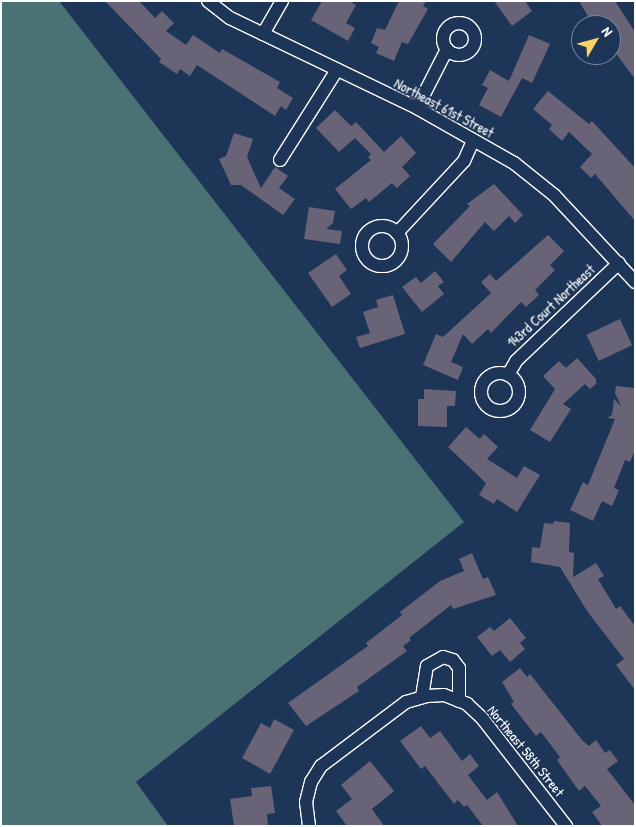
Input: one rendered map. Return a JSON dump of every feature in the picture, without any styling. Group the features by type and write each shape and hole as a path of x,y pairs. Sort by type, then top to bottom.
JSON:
{"street":[{"name":"Northeast 61st Street","path":"208,1 230,18 417,108 514,163 554,195 635,282"},
{"path":"263,34 282,1"},
{"path":"417,108 447,49"},
{"path":"280,160 336,70"},
{"path":"397,233 464,161 473,141"},
{"name":"143rd Court Northeast","path":"508,375 516,361 619,263"},
{"path":"309,826 306,802 311,782 321,766 392,710 422,697 427,666 443,657 453,660 460,668 459,701"},
{"name":"Northeast 58th Street","path":"422,697 444,695 459,701 482,718 566,826"}],"green space":[{"path":"1,1 59,1 464,522 136,782 168,826 1,826"}],"building":[{"path":"105,1 139,1 155,18 162,11 174,23 166,31 186,45 193,35 220,53 222,49 280,82 277,88 293,98 286,110 281,106 275,116 197,65 190,76 180,69 177,74 159,62 161,59"},
{"path":"322,1 350,1 356,5 346,23 355,28 348,41 311,20"},
{"path":"399,1 426,1 423,6 428,9 408,44 402,42 394,61 376,53 379,47 371,43 377,28 385,30"},
{"path":"494,1 525,1 532,11 512,26"},
{"path":"579,1 615,1 635,32 635,79 621,60 621,15 587,15"},
{"path":"529,35 550,44 532,83 522,78 501,117 479,105 488,88 482,85 490,70 509,81"},
{"path":"548,91 589,124 592,121 635,168 635,221 595,174 591,178 580,167 592,154 569,132 562,141 549,129 552,125 533,109"},
{"path":"335,110 351,126 356,122 384,152 401,136 416,153 402,167 410,176 397,188 392,183 369,202 366,198 351,209 335,189 371,160 368,157 371,154 355,138 339,152 316,128"},
{"path":"234,133 253,139 247,157 261,188 275,167 288,176 279,188 295,199 283,215 241,185 231,185 219,159 226,156"},
{"path":"494,184 523,215 515,223 509,216 494,231 485,222 451,262 433,244 470,206 467,204"},
{"path":"309,207 335,211 333,223 326,229 342,231 340,244 304,239"},
{"path":"548,235 564,251 550,265 555,270 535,290 539,295 526,307 521,302 491,333 488,329 472,344 463,334 451,362 463,367 458,380 423,365 436,334 443,337 491,293 481,282 490,274 496,281"},
{"path":"336,254 347,270 339,276 351,294 332,307 308,273"},
{"path":"435,271 444,282 438,286 444,294 422,312 402,287 416,277 421,283"},
{"path":"393,295 405,334 360,348 356,337 370,333 363,312 378,307 376,300"},
{"path":"620,319 632,345 599,361 586,335"},
{"path":"577,358 596,379 596,384 590,389 585,384 563,404 571,409 550,442 530,430 555,389 543,376 559,361 566,368"},
{"path":"616,386 635,388 635,451 630,462 625,460 614,488 619,490 612,506 602,501 593,521 570,510 583,482 588,485 615,419 607,418 612,415 614,399 621,406 615,393"},
{"path":"424,389 456,391 455,406 447,406 447,427 418,426 418,399 424,399"},
{"path":"466,427 480,439 484,434 498,447 487,459 517,478 524,466 540,475 517,512 497,499 494,504 479,495 486,483 448,447"},
{"path":"554,521 570,523 569,552 574,553 573,577 596,563 604,576 598,579 616,609 620,606 635,626 635,690 616,665 624,659 587,611 560,567 531,562 532,547 540,548 544,523 553,524"},
{"path":"472,553 483,579 488,577 496,595 453,609 451,605 409,638 411,640 403,646 407,651 357,687 359,691 306,726 288,703 368,646 366,643 402,615 400,612 440,581 464,571 459,559"},
{"path":"510,618 526,638 520,643 525,649 510,662 500,650 492,656 477,637 490,627 494,631"},
{"path":"520,668 527,677 530,674 582,740 589,746 596,740 605,753 610,750 618,761 607,769 635,805 635,826 602,826 592,812 601,806 585,786 579,791 557,760 560,757 541,732 536,736 511,704 514,702 502,682"},
{"path":"274,719 294,730 270,774 242,758 261,723 270,728"},
{"path":"421,726 430,738 440,731 462,761 470,754 479,766 468,775 487,800 497,792 518,826 483,826 467,805 464,807 458,800 454,804 425,766 421,769 400,741"},
{"path":"370,761 394,791 372,809 384,826 347,826 336,811 352,799 341,785"},
{"path":"271,786 275,813 267,814 268,826 234,826 230,799 252,796 251,788"}]}
